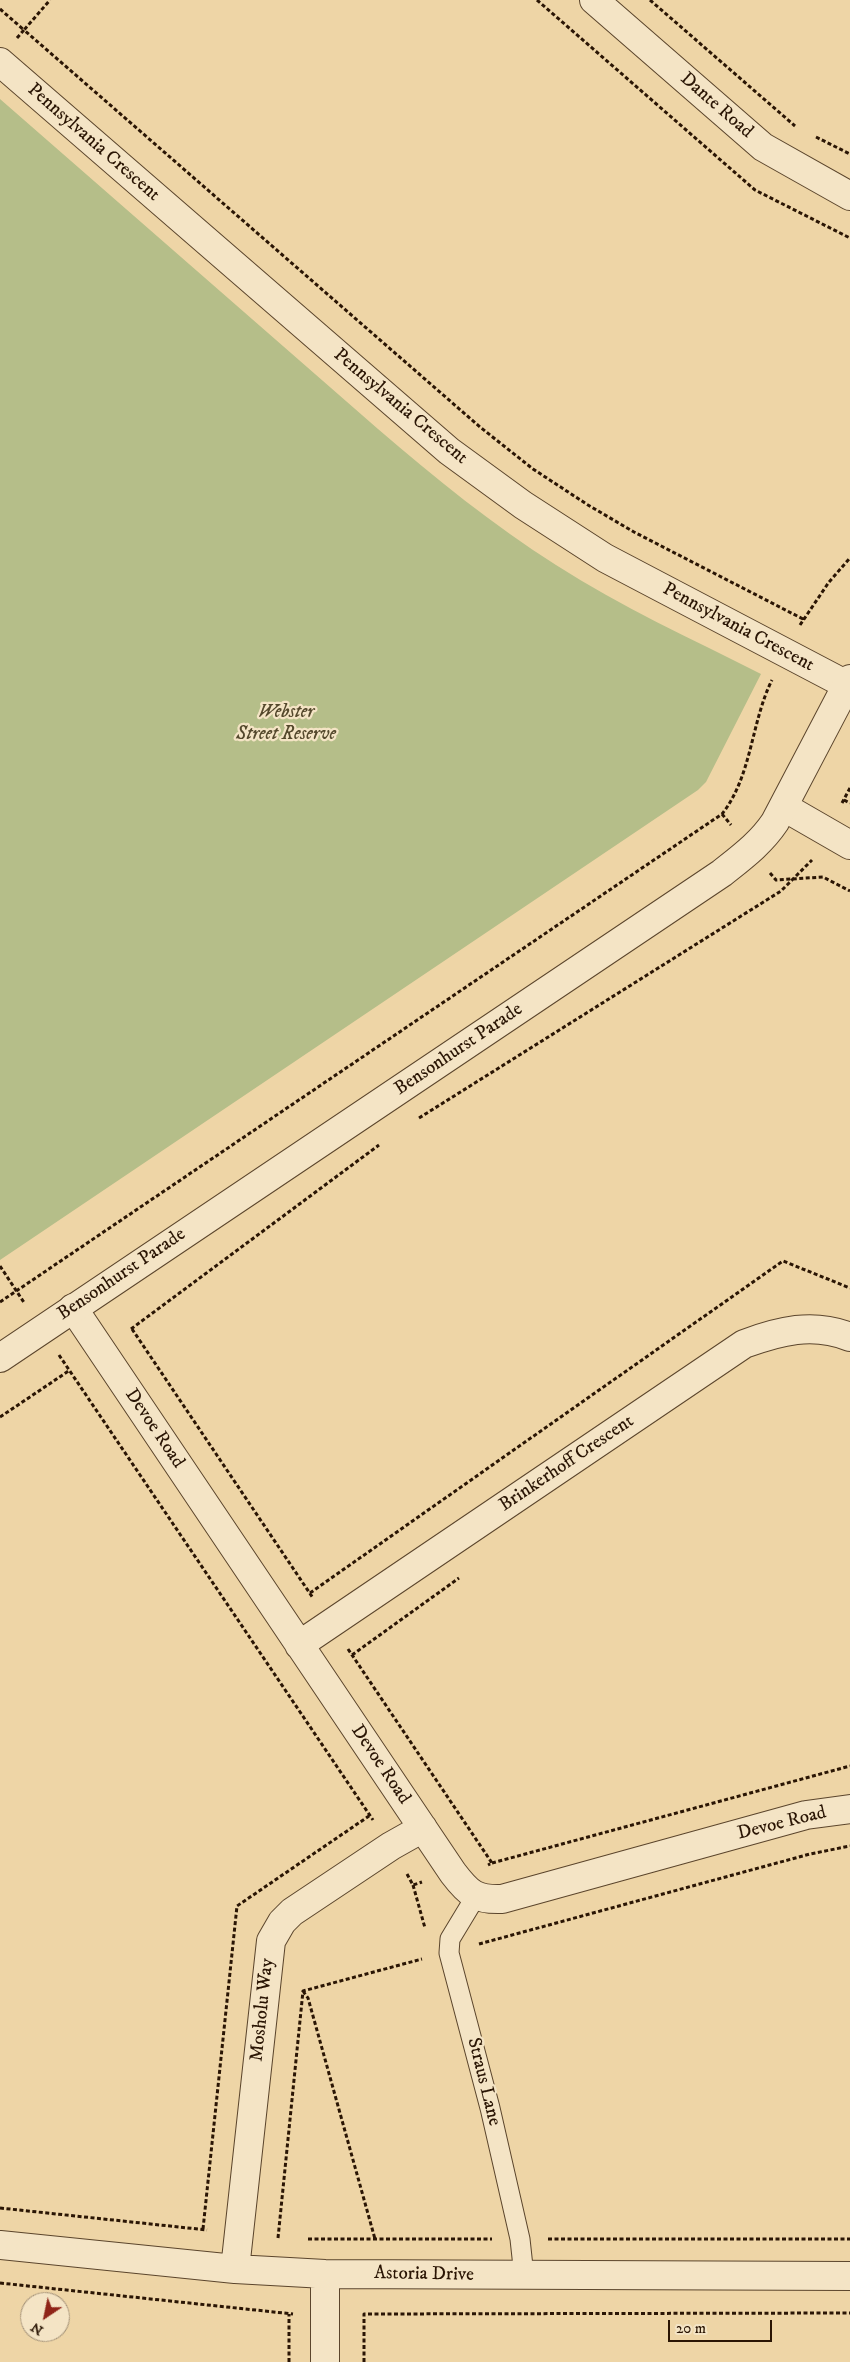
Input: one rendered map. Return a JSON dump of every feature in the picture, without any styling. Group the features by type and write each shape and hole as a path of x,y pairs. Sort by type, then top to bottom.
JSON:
{"street":[{"name":"Dante Road","path":"594,0 762,147 850,196"},
{"name":"Pennsylvania Crescent","path":"6,53 449,452 523,505 605,558 848,682"},
{"name":"Bensonhurst Parade","path":"0,1358 722,873 766,836 784,807 848,682"},
{"path":"784,807 850,845"},
{"name":"Devoe Road","path":"73,1308 457,1879 468,1892 485,1900 502,1899 806,1816 850,1809"},
{"name":"Brinkerhoff Crescent","path":"299,1645 744,1344 776,1333 804,1328 850,1337"},
{"name":"Mosholu Way","path":"235,2269 271,1941 282,1922 292,1912 391,1846 423,1828"},
{"name":"Astoria Drive","path":"0,2245 235,2269 325,2274 850,2276"},
{"path":"325,2274 325,2362"}],"lane":[{"path":"449,1952 450,1939 476,1896"},
{"name":"Straus Lane","path":"449,1952 490,2108 520,2239 524,2276"}],"path":[{"path":"6,53 50,0"},
{"path":"650,0 797,128"},
{"path":"0,9 480,427 533,469 634,532 803,619 829,582 850,558"},
{"path":"815,137 850,154"},
{"path":"0,1302 722,814 734,799 739,785 762,701"},
{"path":"844,800 850,803"},
{"path":"411,1123 781,891"},
{"path":"0,1417 132,1329 386,1139"},
{"path":"310,1593 784,1261 850,1288"},
{"path":"492,1864 850,1766"},
{"path":"303,1991 810,1854 850,1846"},
{"path":"278,2238 303,1991"},
{"path":"303,1991 308,1998 375,2239"},
{"path":"0,2208 240,2235 288,2238"},
{"path":"307,2239 850,2240"},
{"path":"0,2283 289,2314 850,2313"},
{"path":"289,2314 289,2362"},
{"path":"364,2314 364,2362"}],"green space":[{"name":"Webster Street Reserve","path":"0,99 378,429 487,517 533,550 606,595 761,674 706,782 698,790 0,1260"}]}
